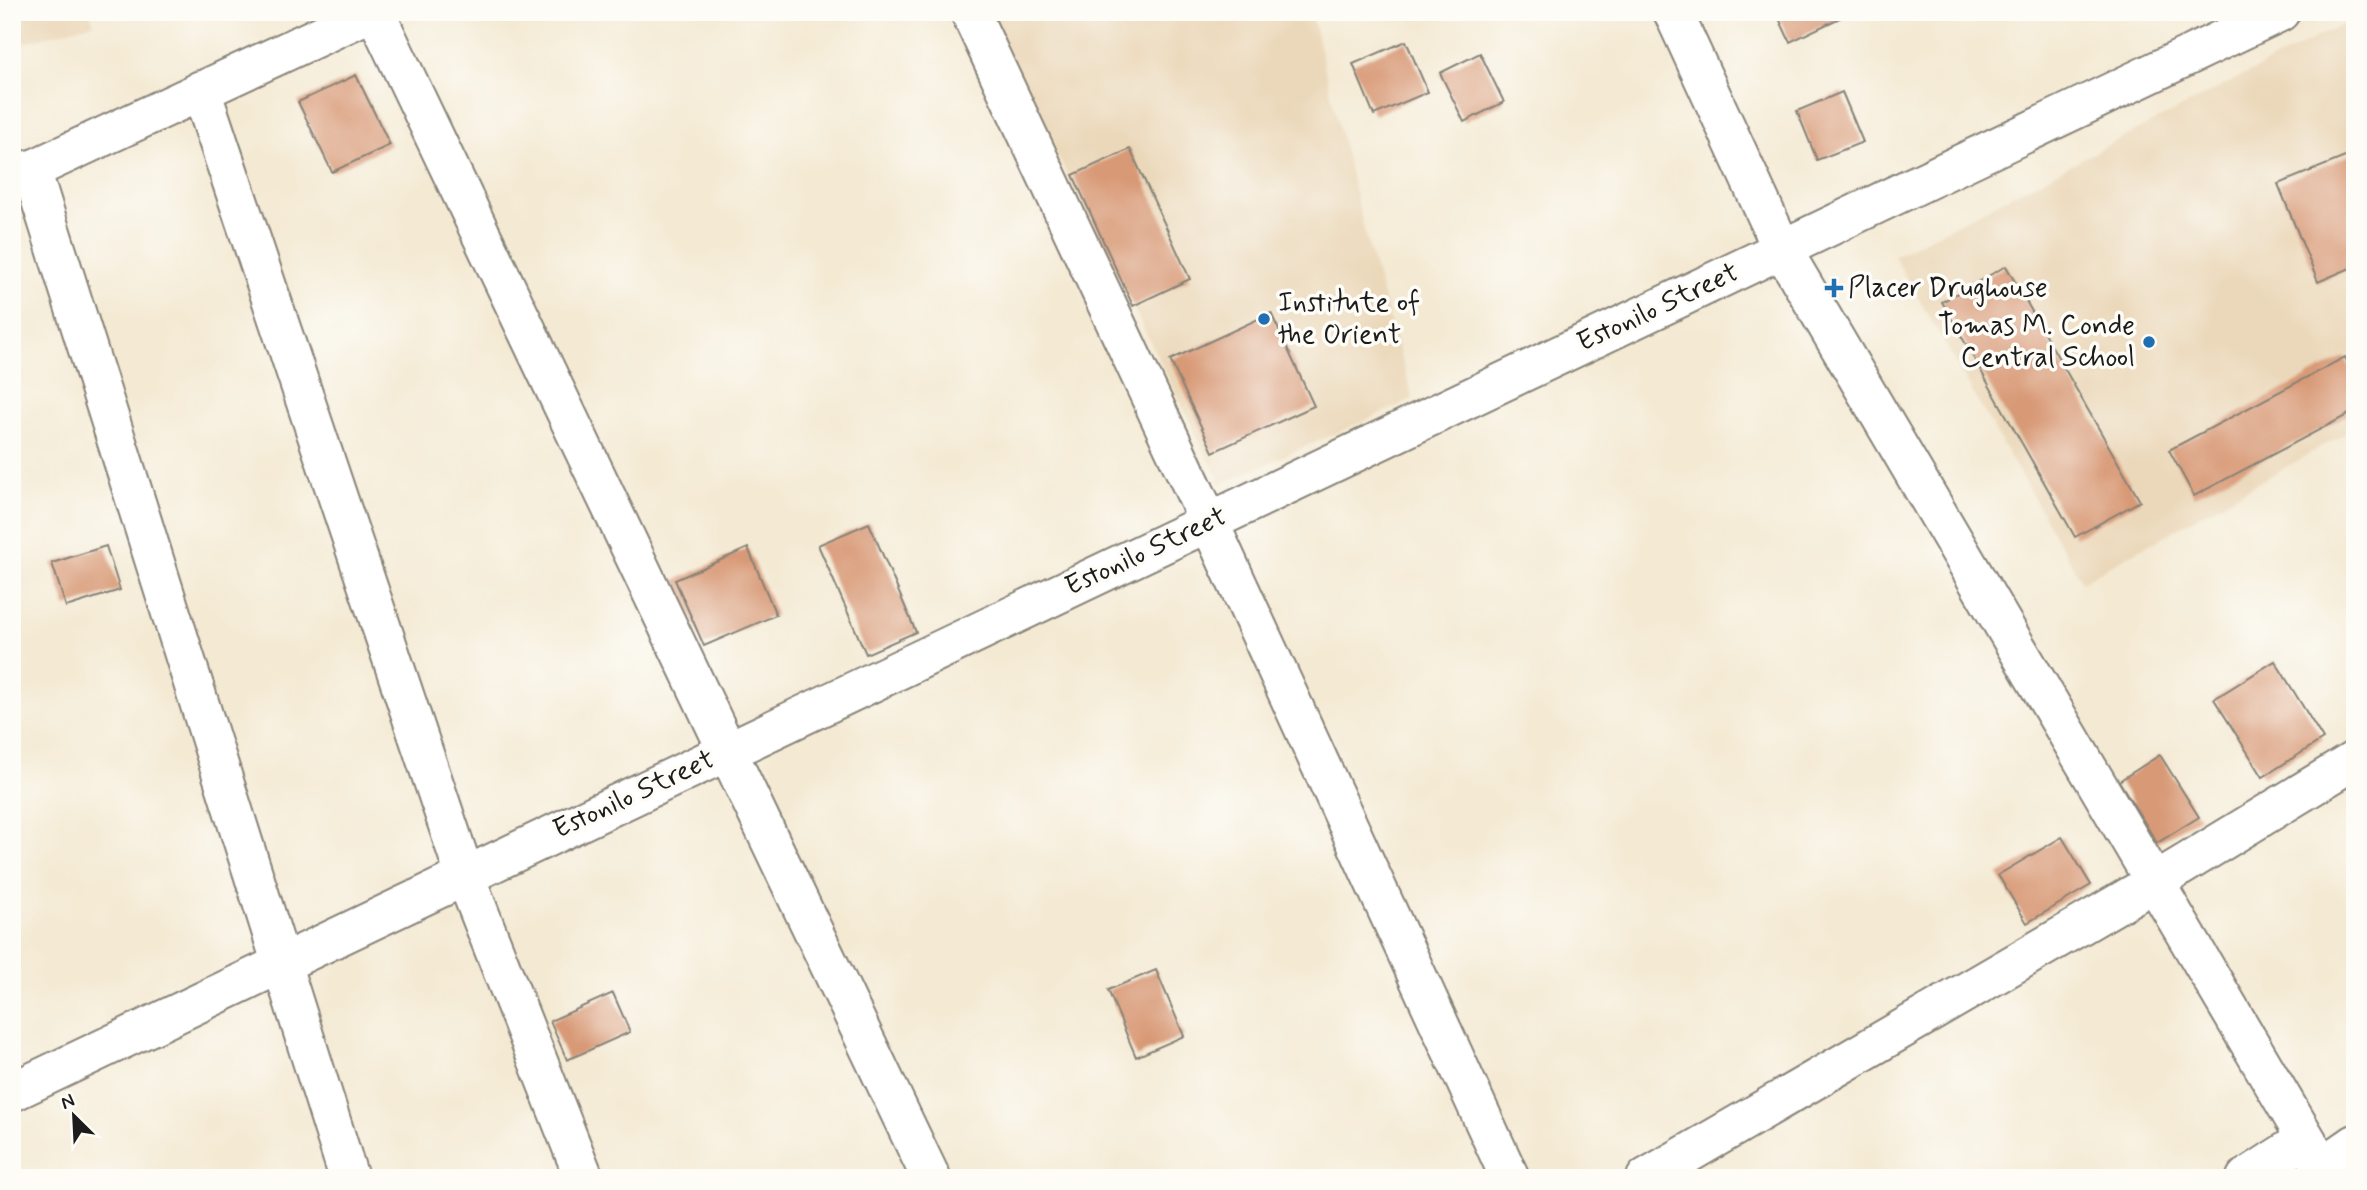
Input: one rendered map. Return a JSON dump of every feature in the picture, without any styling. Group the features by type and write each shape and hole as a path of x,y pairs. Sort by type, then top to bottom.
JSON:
{"street":[{"path":"349,1178 282,963 22,174 373,12 931,1178"},
{"path":"970,12 1209,523 1510,1178"},
{"path":"1673,12 1782,249 2319,1161"},
{"name":"Estonilo Street","path":"12,1091 2280,12"},
{"path":"201,90 465,876 584,1178"},
{"path":"1646,1178 2155,882 2355,760"},
{"path":"2246,1178 2319,1161 2355,1144"}],"shaded area":[{"path":"12,12 90,12 94,23 12,46"},
{"name":"Institute of the Orient","path":"986,12 1311,12 1366,238 1413,399 1221,484"},
{"name":"Tomas M. Conde Central School","path":"2355,18 2355,428 2082,582 1894,256"}],"building":[{"path":"1776,12 1852,12 1790,42"},
{"path":"1406,41 1428,92 1374,115 1353,64"},
{"path":"1480,53 1504,102 1464,122 1440,73"},
{"path":"356,75 390,145 332,172 298,102"},
{"path":"1842,92 1863,142 1817,160 1797,111"},
{"path":"1130,149 1190,279 1133,306 1073,175"},
{"path":"2355,153 2355,266 2318,282 2278,184"},
{"path":"2006,266 2140,501 2075,537 1942,302"},
{"path":"1271,313 1314,406 1213,452 1170,360"},
{"path":"2345,357 2355,376 2355,411 2194,496 2169,450"},
{"path":"869,523 916,632 866,654 818,545"},
{"path":"106,546 120,590 66,607 52,563"},
{"path":"748,548 776,615 704,646 675,580"},
{"path":"2275,661 2323,739 2263,777 2214,699"},
{"path":"2160,755 2199,817 2157,843 2119,781"},
{"path":"2062,837 2091,885 2027,923 1998,875"},
{"path":"1156,970 1184,1036 1136,1057 1108,990"},
{"path":"613,993 630,1032 567,1060 550,1021"}],"place":[{"name":"Placer Drughouse","path":"1834,288"},
{"name":"Institute of the Orient","path":"1264,319"},
{"name":"Tomas M. Conde Central School","path":"2149,342"}]}
